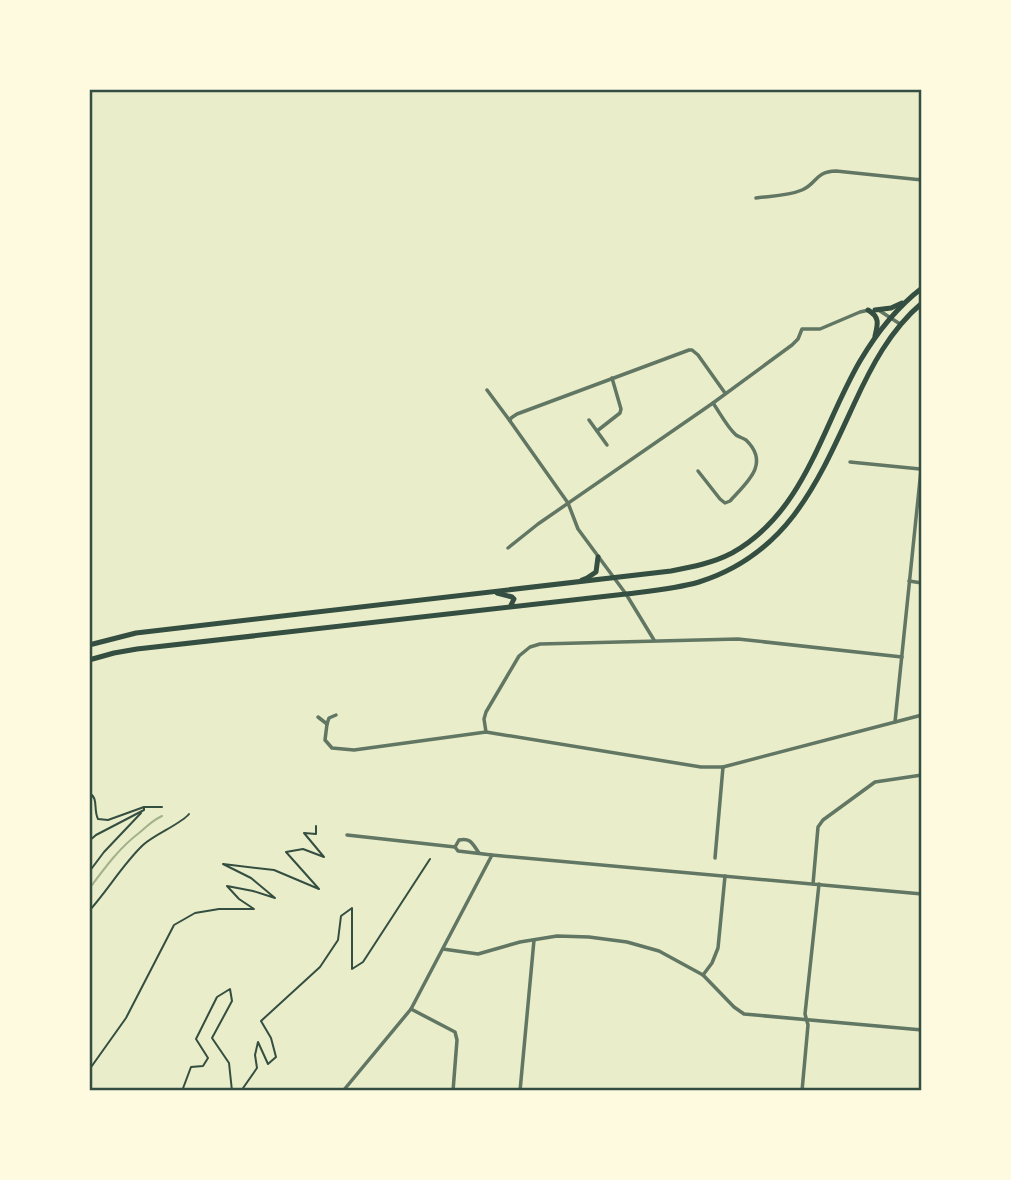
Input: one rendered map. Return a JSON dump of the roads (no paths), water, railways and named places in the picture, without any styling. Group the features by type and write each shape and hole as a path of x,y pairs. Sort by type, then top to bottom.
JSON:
{"main road":[{"path":"89,645 136,633 193,625 565,584 692,567 715,560 732,552 782,511 806,473 852,377 875,340 891,317 922,288"},
{"path":"872,310 891,308 910,298"},
{"path":"89,660 138,649 626,594 675,587 720,574 759,551 791,521 818,480 872,365 901,325 922,303"},
{"path":"872,310 878,318 875,340"},
{"path":"565,584 587,578 596,572 598,556"},
{"path":"484,593 500,593 512,597 513,603 509,606"}],"street":[{"path":"756,198 806,189 825,171 922,180"},
{"path":"508,548 792,345 802,329 820,329 860,312 872,310 881,311 901,325"},
{"path":"510,421 510,418 517,414 689,350 698,355 726,393"},
{"path":"597,431 620,413 612,378"},
{"path":"487,390 568,503 578,528 626,594 654,640"},
{"path":"698,471 725,503 730,501 752,476 758,463 746,440 735,434 713,403"},
{"path":"589,420 607,445"},
{"path":"895,722 922,460"},
{"path":"850,462 921,469"},
{"path":"909,581 922,583"},
{"path":"486,732 486,712 519,656 530,647 540,644 738,639 902,657"},
{"path":"336,715 329,718 325,740 332,748 354,750 486,732 701,767 723,766 922,715"},
{"path":"318,717 327,724"},
{"path":"715,858 723,766"},
{"path":"813,884 818,827 823,820 878,781 922,775"},
{"path":"347,835 455,846"},
{"path":"455,846 459,840 465,839 470,841 479,853"},
{"path":"455,846 458,851 492,855 922,894"},
{"path":"344,1091 411,1009 492,855"},
{"path":"703,975 718,948 725,876"},
{"path":"802,1091 808,1025 806,1014 819,884"},
{"path":"443,949 478,954 557,936 589,937 627,943 659,951 703,975 744,1014 922,1030"},
{"path":"520,1091 534,940"},
{"path":"411,1009 455,1032 457,1040 453,1091"}],"waterway":[{"path":"89,889 125,845 162,816"}]}
